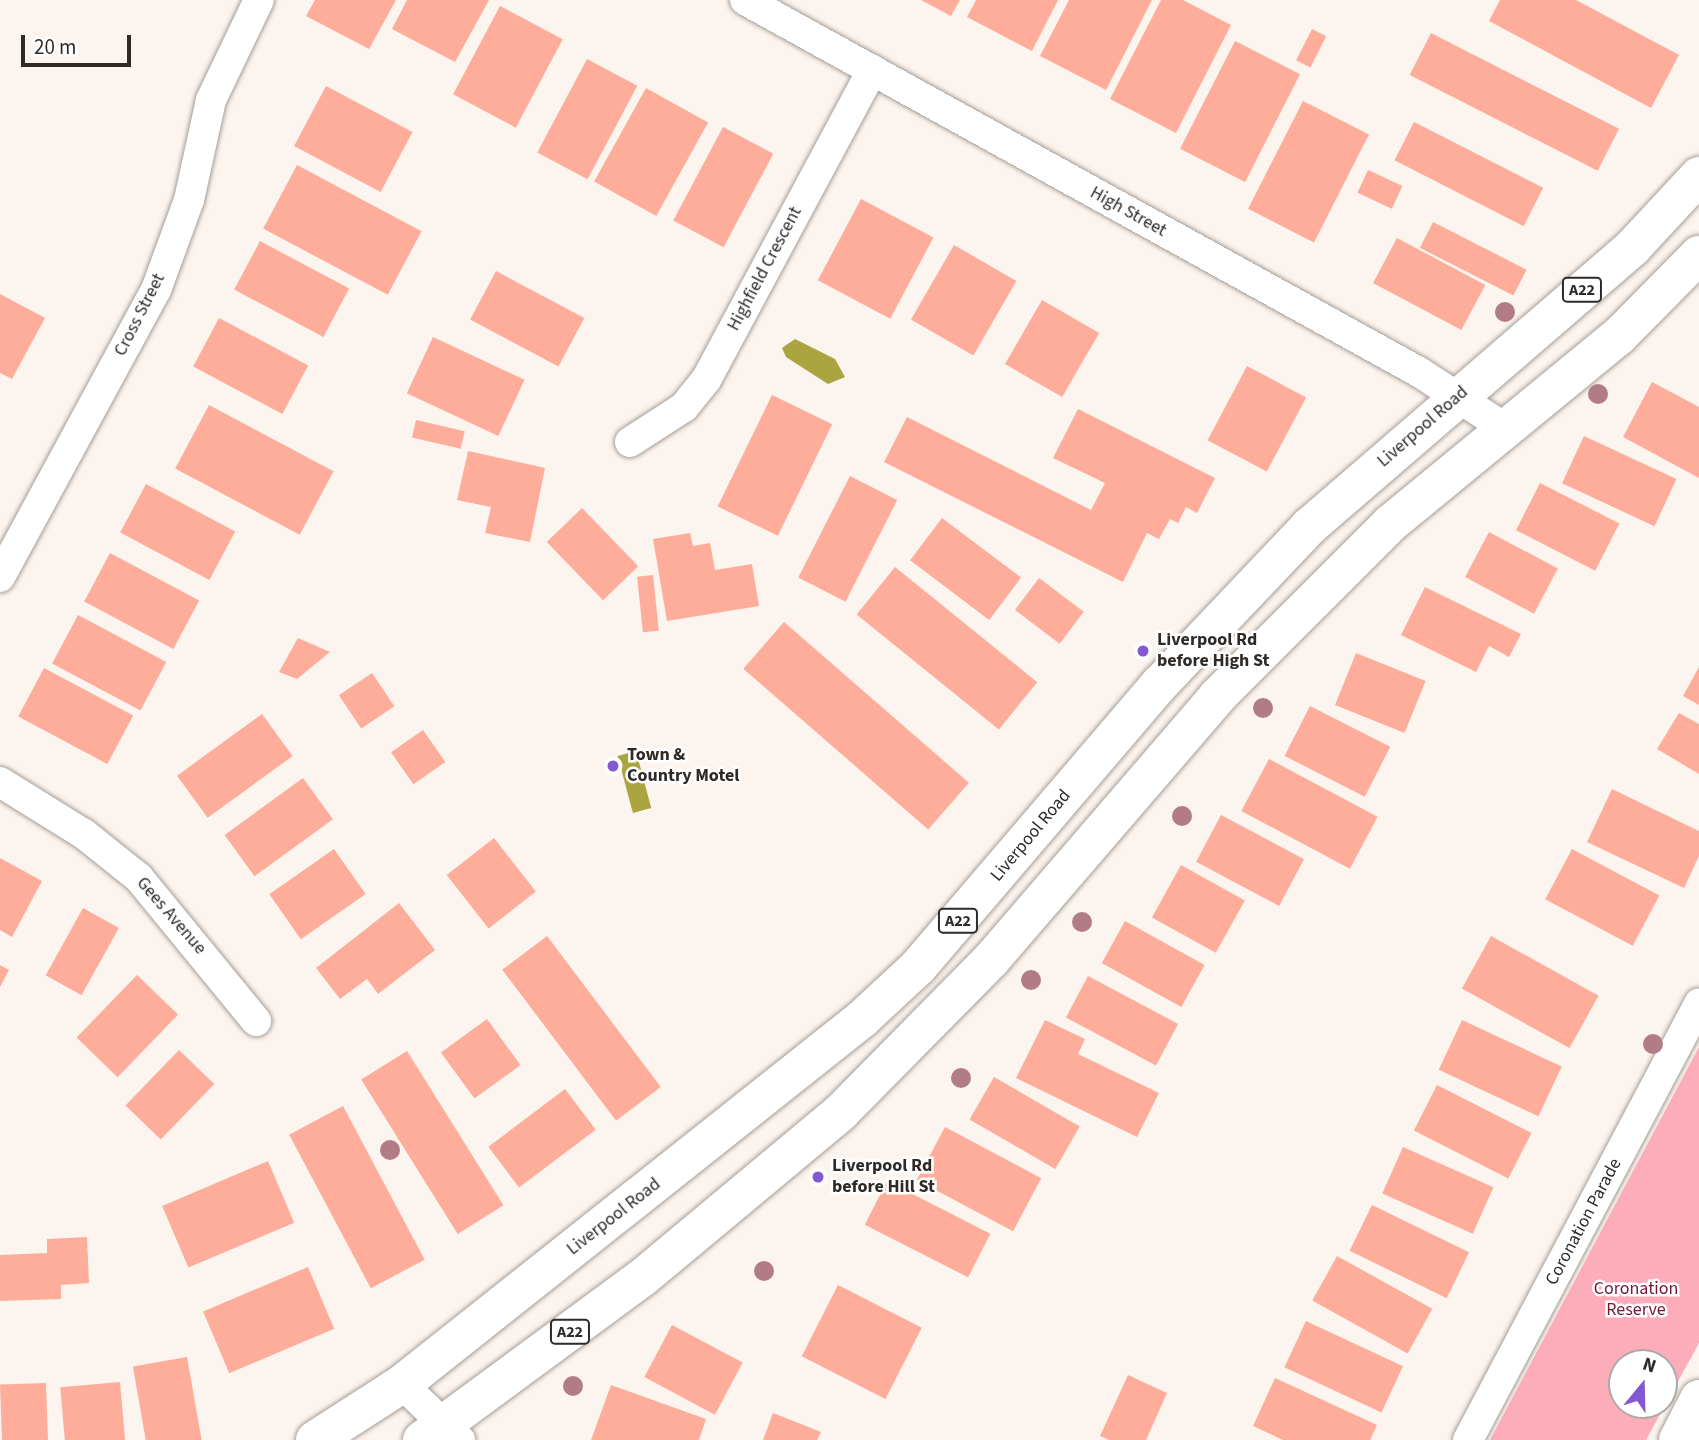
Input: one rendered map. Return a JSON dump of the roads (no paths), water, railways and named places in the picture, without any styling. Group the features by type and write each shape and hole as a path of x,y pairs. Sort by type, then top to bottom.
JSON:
{"main road":[{"name":"Liverpool Road","path":"314,1440 402,1384 799,1072 918,967 1230,609 1310,526 1457,396 1633,247 1699,176"},
{"name":"A22","path":"443,1435 642,1278 841,1112 990,960 1217,697 1391,523 1508,430 1627,328 1699,255"},
{"path":"1678,1440 1699,1399"}],"street":[{"name":"Cross Street","path":"0,577 156,290 189,200 211,100 259,0"},
{"name":"High Street","path":"745,0 1457,396 1508,430"},
{"name":"Highfield Crescent","path":"630,442 684,407 706,380 872,70"},
{"name":"Gees Avenue","path":"0,782 84,834 139,878 256,1021"},
{"name":"Coronation Parade","path":"1468,1440 1699,1003"},
{"path":"402,1384 443,1435"}],"place":[{"name":"Liverpool Rd before High St","path":"1143,651"},
{"name":"Town & Country Motel","path":"613,766"},
{"name":"Liverpool Rd before Hill St","path":"818,1177"}],"park label":[{"name":"Coronation Reserve","path":"1636,1300"}]}
